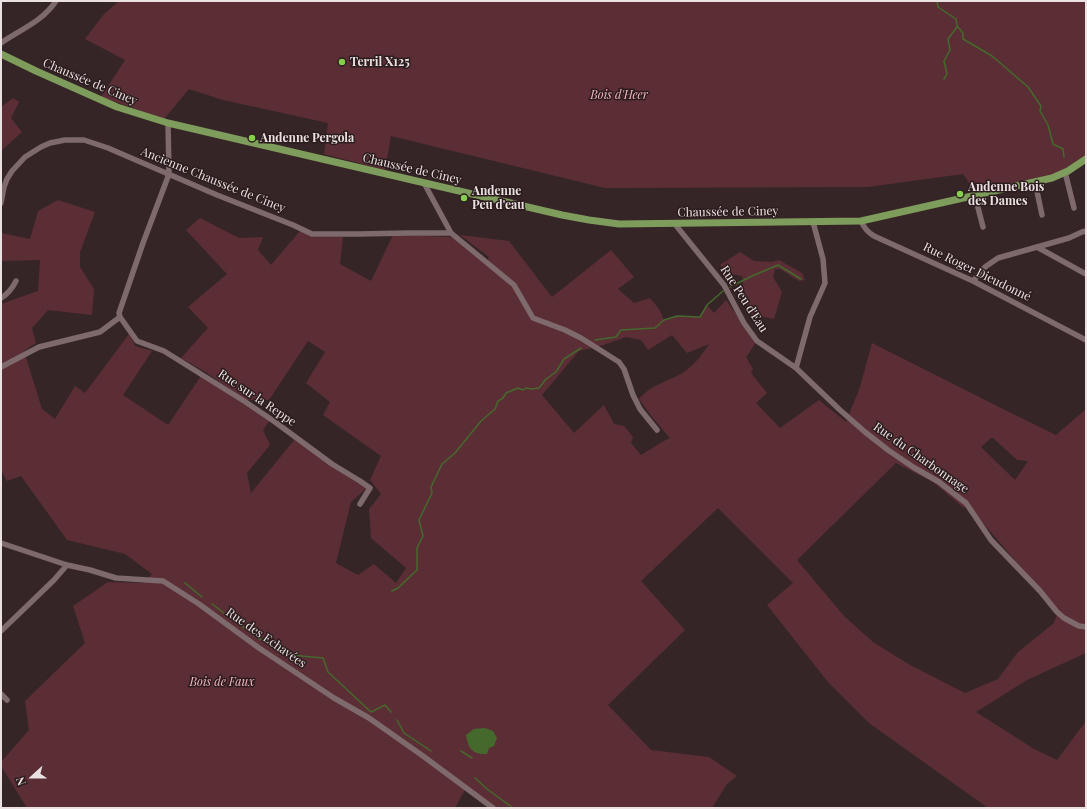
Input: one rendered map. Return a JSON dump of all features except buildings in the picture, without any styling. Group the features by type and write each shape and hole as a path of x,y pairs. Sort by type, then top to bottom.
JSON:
{"main road":[{"name":"Chaussée de Ciney","path":"1,54 117,107 168,123 562,215 619,224 861,221 1052,178 1086,159"}],"street":[{"path":"1,43 42,17 50,10 56,1"},
{"path":"1,366 39,347 100,332 120,317 119,313 169,174 168,123"},
{"name":"Ancienne Chaussée de Ciney","path":"1,203 7,179 19,163 32,152 46,145 57,141 74,139 84,140 108,148 216,195 312,234 451,233"},
{"path":"1065,172 1074,208"},
{"path":"1035,182 1042,215"},
{"path":"424,183 451,233 514,284 533,318 565,330 581,338 619,362 624,370 640,409 657,430"},
{"path":"974,196 983,227"},
{"name":"Rue Roger Dieudonné","path":"861,221 864,228 874,236 973,281 1086,340"},
{"path":"796,368 810,317 825,283 822,259 813,222"},
{"name":"Rue Peu d'Eau","path":"674,223 724,285 744,323 757,341 796,368 840,410"},
{"path":"973,281 985,267 998,258 1069,238 1086,231"},
{"path":"1036,247 1086,274"},
{"path":"1,298 8,294 16,281"},
{"name":"Rue sur la Reppe","path":"120,317 137,341 164,351 244,401 332,464 370,488 360,504"},
{"name":"Rue du Charbonnage","path":"840,410 888,450 913,467 940,482 966,503 990,540 1040,591 1057,612 1064,618 1080,626 1086,627"},
{"name":"Rue des Echavées","path":"1,543 67,565 116,578 163,581 199,604 259,648 334,698 369,718 493,808"},
{"path":"1,631 54,580 67,565"},
{"path":"1,694 7,700"}],"green space":[{"name":"Bois d'Heer","path":"119,1 1086,1 1086,159 1065,172 976,192 963,174 868,187 605,188 391,136 385,170 324,154 328,123 223,100 189,89 164,119 101,97 125,60 85,39 104,14"},
{"path":"13,98 19,102 11,118 22,132 1,151 1,107"},
{"name":"Bois de Faux","path":"58,200 95,212 80,252 80,267 94,289 92,315 48,310 32,328 36,343 24,351 42,409 55,419 75,386 85,393 129,334 135,346 152,351 123,395 168,425 201,376 269,421 263,430 270,445 247,473 251,493 295,439 367,488 351,502 336,563 358,575 374,564 396,583 406,568 371,538 369,509 381,494 370,480 381,456 323,415 330,402 306,383 325,352 308,341 269,400 246,400 204,371 181,358 208,328 188,307 227,274 186,230 200,218 239,238 263,237 258,250 271,265 300,231 314,237 343,237 340,264 371,281 393,235 451,237 486,264 489,257 460,235 509,241 552,297 611,250 634,277 618,289 634,303 650,298 659,309 664,320 677,316 700,317 707,305 714,313 726,300 757,341 746,357 753,369 751,373 767,393 756,403 780,428 819,400 846,422 860,387 872,343 1056,435 1086,409 1086,653 1027,680 976,712 1034,749 1057,760 1086,721 1086,808 988,808 869,723 828,682 767,605 793,583 718,508 641,581 685,630 608,705 651,750 709,757 737,776 727,784 712,808 493,808 466,788 455,808 27,808 1,766 1,762 29,730 25,701 85,643 73,606 108,582 144,583 152,574 125,554 67,540 21,476 7,481 1,470 1,304 38,291 40,260 1,261 1,233 30,239 38,211","holes":["672,335 687,353 709,344 704,352 688,369 649,390 639,399 670,438 641,455 631,443 633,437 624,426 614,424 604,405 574,433 542,395 579,351 600,346 626,337 641,340 648,350","992,437 1017,460 1028,461 1015,480 981,447","896,463 933,482 964,508 967,504 1058,611 1054,623 1018,652 998,679 965,693 910,665 873,642 844,616 797,560"]},
{"path":"740,252 754,261 772,262 779,260 802,273 805,280 799,281 780,269 775,269 773,277 782,292 774,319 751,314 744,290 742,276 727,273 720,265"}],"shaded area":[{"path":"485,728 493,731 497,738 494,746 489,748 487,754 474,752 468,744 466,735 474,729"}],"waterway":[{"path":"937,1 938,7 956,19 957,26 963,33 963,39 992,56 1028,87 1041,106 1040,111 1048,125 1053,144 1063,149 1064,157"},
{"path":"944,79 947,74 944,61 950,50 948,39 957,27"},
{"path":"730,287 778,265 801,279"},
{"path":"595,340 616,337 621,330 655,328 664,320 677,316 700,317 707,305 723,291"},
{"path":"392,591 398,588 417,570 417,548 423,536 419,520 432,493 431,487 442,464 455,453 481,421 495,409 498,401 503,398 506,393 518,388 523,390 526,388 539,388 546,379 556,372 564,359 581,348"},
{"path":"185,583 202,597"},
{"path":"212,604 258,638 290,655 323,658 328,672 371,712 385,705 391,712"},
{"path":"397,720 404,733 431,751"},
{"path":"461,751 472,758"},
{"path":"475,778 513,808"}],"place":[{"name":"Terril X125","path":"342,62"},
{"name":"Andenne Pergola","path":"252,138"},
{"name":"Andenne Bois des Dames","path":"960,194"},
{"name":"Andenne Peu d'eau","path":"464,198"}]}
